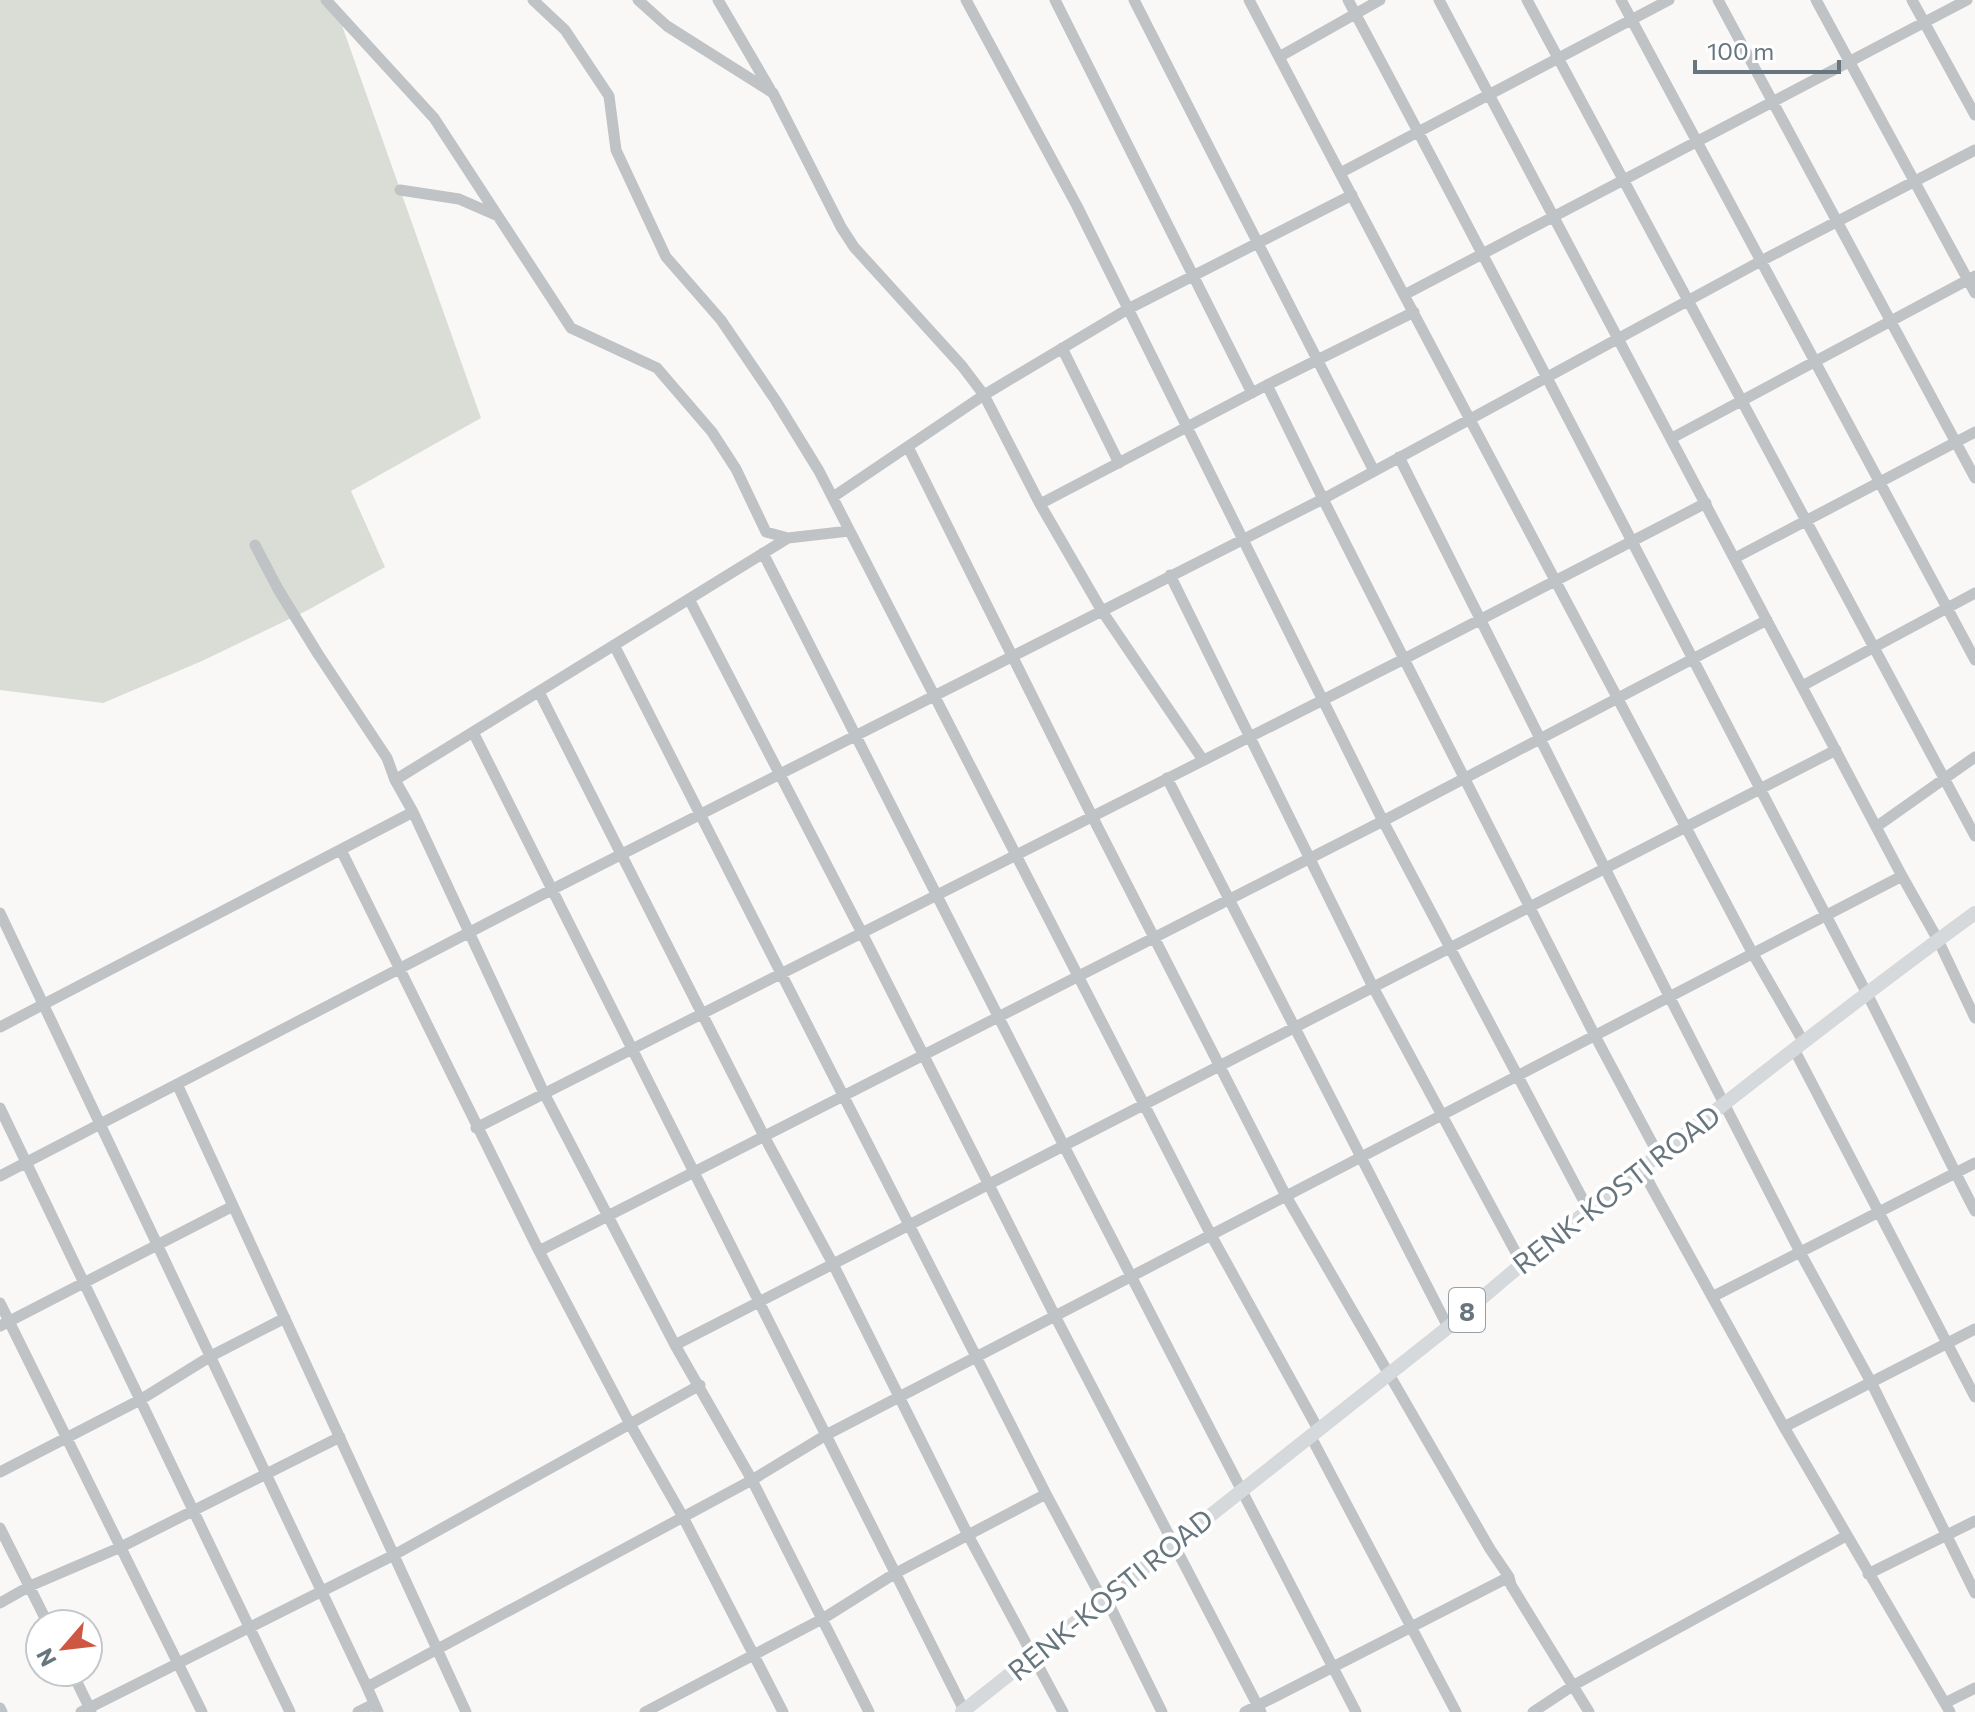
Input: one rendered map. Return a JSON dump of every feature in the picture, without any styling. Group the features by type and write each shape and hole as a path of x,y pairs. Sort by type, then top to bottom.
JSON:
{"main road":[{"name":"RENK-KOSTI ROAD","path":"963,1711 1448,1327 1521,1262 1588,1209 1866,992 1975,913"}],"street":[{"path":"326,0 434,118 571,328 657,368 712,432 736,469 766,532 788,538 849,531"},
{"path":"533,0 565,30 609,96 616,150 666,257 729,331 776,401 833,497 1456,1712"},
{"path":"638,0 667,26 773,93"},
{"path":"718,0 773,93 841,227 854,247 962,366 984,395 1040,504 1102,611 1203,760"},
{"path":"966,0 1033,121 1383,821 1588,1209"},
{"path":"1055,0 1252,393"},
{"path":"1134,0 1374,471"},
{"path":"1249,0 1687,827 1975,1397"},
{"path":"1348,0 1694,658 1975,1211"},
{"path":"1279,57 1380,0"},
{"path":"1439,0 1938,940 1975,1018"},
{"path":"1527,0 1975,836"},
{"path":"1621,0 1975,660"},
{"path":"1340,173 1669,0"},
{"path":"1718,0 1975,478"},
{"path":"1816,0 1914,181 1971,278 1975,293"},
{"path":"1912,0 1975,115"},
{"path":"1404,295 1967,0"},
{"path":"0,1176 553,889 1323,499 1619,337 1975,150"},
{"path":"400,190 459,199 498,216"},
{"path":"833,497 984,395 1128,309 1352,195"},
{"path":"1672,438 1971,278"},
{"path":"1040,504 1414,312"},
{"path":"1062,348 1119,463"},
{"path":"1267,385 1594,1034 1658,1154"},
{"path":"1735,558 1975,432"},
{"path":"908,447 1153,938 1286,1196 1511,1585 1589,1712"},
{"path":"1399,457 1669,996 1801,1254 1871,1382 1975,1593"},
{"path":"476,1128 1706,503"},
{"path":"395,780 788,538"},
{"path":"255,545 318,654 387,758 545,1095 675,1345 752,1480 869,1712"},
{"path":"763,553 1356,1712"},
{"path":"1170,575 1373,987 1521,1262"},
{"path":"1802,686 1975,593"},
{"path":"689,599 1055,1316 1260,1709"},
{"path":"539,1251 1465,779 1767,620"},
{"path":"614,645 1046,1494 1162,1712"},
{"path":"539,692 764,1136 833,1264 968,1535 1063,1712"},
{"path":"473,732 963,1711"},
{"path":"675,1345 1836,750"},
{"path":"1876,827 1975,757"},
{"path":"1167,778 1448,1327"},
{"path":"0,1027 413,812"},
{"path":"341,850 539,1251 683,1517 783,1712"},
{"path":"367,1687 752,1480 826,1435 1902,876"},
{"path":"0,913 376,1708 358,1712"},
{"path":"177,1084 466,1712"},
{"path":"0,1108 290,1712"},
{"path":"1712,1297 1975,1163"},
{"path":"1641,1168 1784,1427 1948,1708 1975,1688"},
{"path":"4,1324 233,1206"},
{"path":"0,1303 4,1324 67,1438 202,1712"},
{"path":"0,1472 140,1400 211,1356 285,1318"},
{"path":"1784,1427 1975,1329"},
{"path":"78,1688 87,1711 394,1555 700,1385"},
{"path":"0,1603 30,1586 121,1547 340,1437"},
{"path":"645,1712 824,1618 894,1574 1046,1494"},
{"path":"1868,1574 1975,1521"},
{"path":"0,1528 40,1608"},
{"path":"1533,1712 1574,1685 1846,1536"},
{"path":"1245,1712 1260,1709 1333,1667 1509,1577"}],"shaded area":[{"path":"0,0 333,0 481,418 351,491 385,567 308,610 202,661 103,703 0,690"}]}
